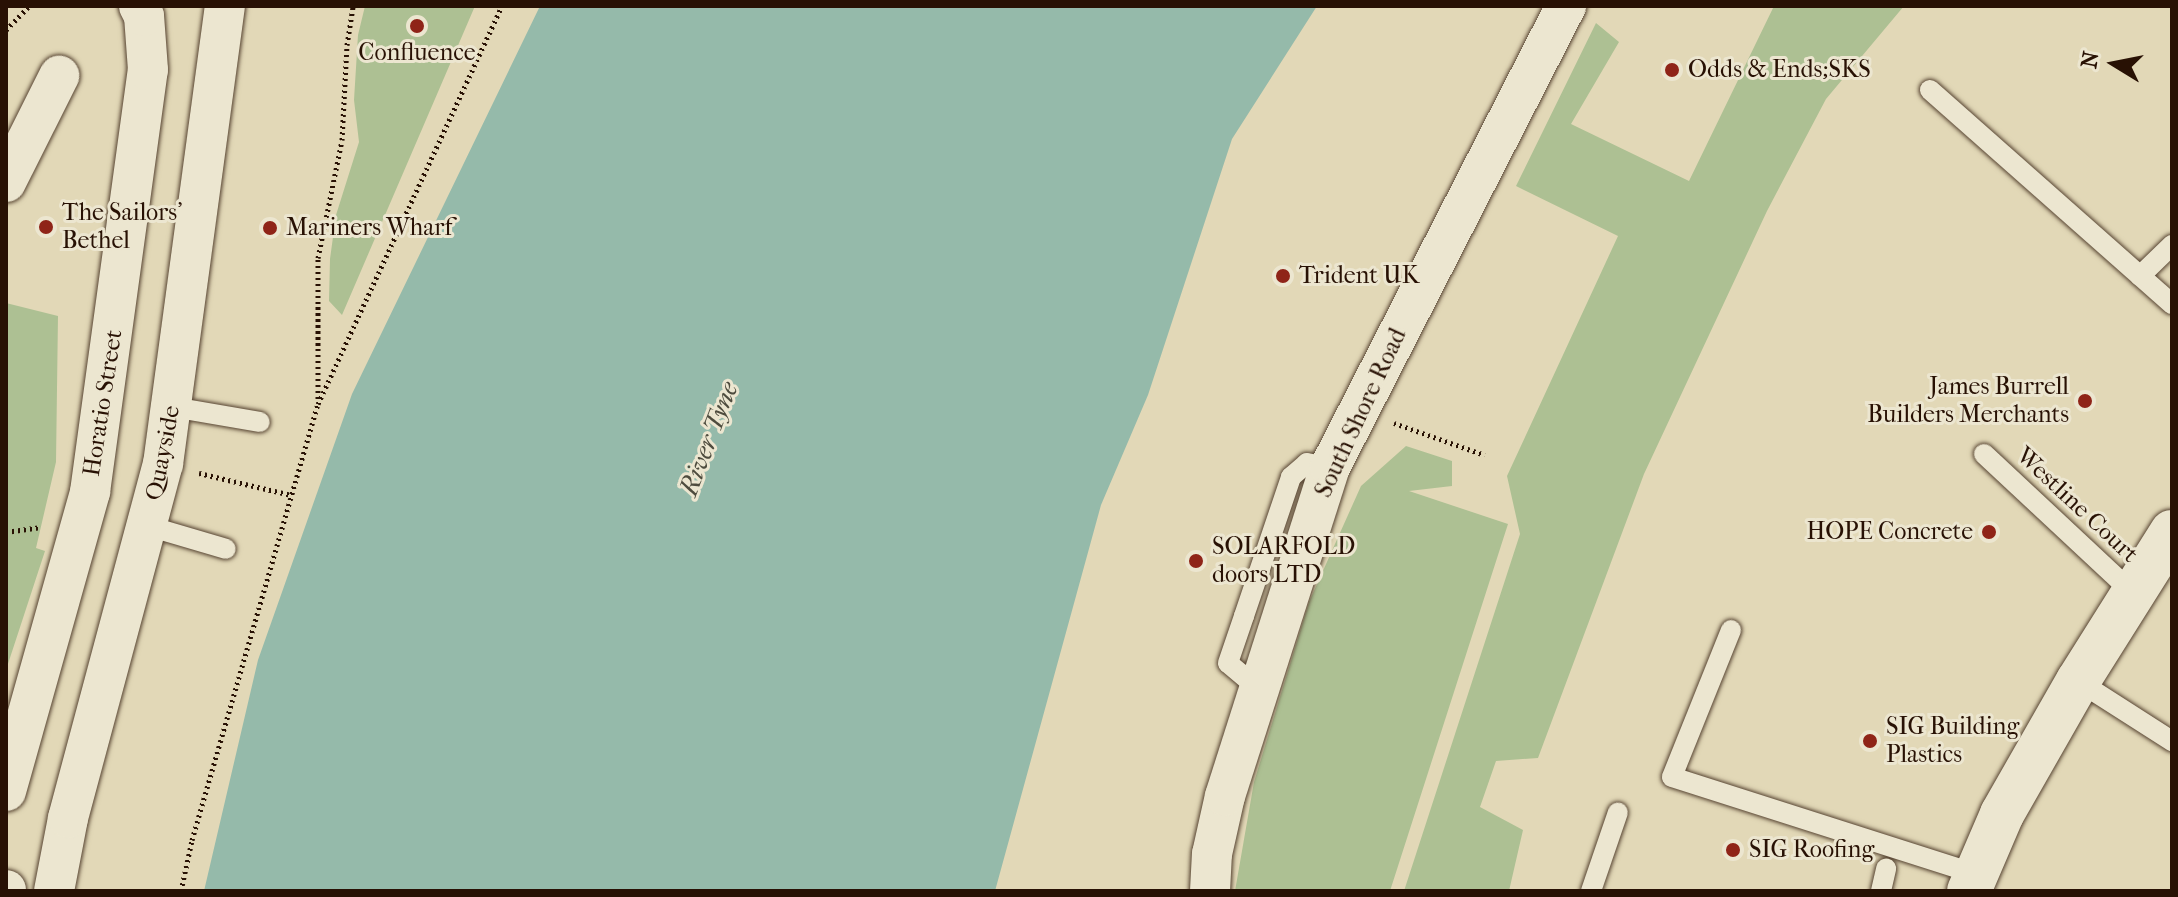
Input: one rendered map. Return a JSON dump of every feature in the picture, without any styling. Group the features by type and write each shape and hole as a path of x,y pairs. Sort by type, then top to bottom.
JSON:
{"street":[{"name":"Horatio Street","path":"6,791 74,550 94,465 148,70 144,16 139,6"},
{"name":"Quayside","path":"54,891 68,818 163,464 225,6"},
{"name":"South Shore Road","path":"1210,891 1212,854 1225,796 1330,467 1566,6"},
{"path":"6,182 59,76"},
{"path":"1972,882 2002,814 2078,681 2172,532"}],"lane":[{"path":"1930,90 2172,304"},
{"path":"2140,276 2172,245"},
{"path":"173,407 260,422"},
{"name":"Westline Court","path":"1984,454 2133,593"},
{"path":"148,526 226,549"},
{"path":"1731,630 1672,777 1972,882"},
{"path":"2078,681 2172,741"},
{"path":"1591,891 1618,812"},
{"path":"1881,891 1886,869"}],"path":[{"path":"6,30 29,6"},
{"path":"318,404 318,258 342,140 347,45 353,6"},
{"path":"181,891 192,840 318,404 502,6"},
{"path":"1359,411 1485,455"},
{"path":"163,464 291,495"},
{"path":"6,532 45,527 42,541"}],"shaded area":[{"path":"365,6 475,6 342,315 329,301 330,259 336,215 359,142 354,100 358,35"},
{"path":"1774,6 1904,6 1826,99 1767,211 1644,474 1538,758 1496,761 1480,807 1523,830 1509,891 1404,891 1520,534 1507,476 1618,236 1516,186 1596,23 1619,42 1571,124 1689,181"},
{"path":"6,303 58,316 56,462 36,548 45,551 6,670"},
{"path":"1406,446 1452,461 1452,486 1409,491 1508,524 1390,891 1235,891 1254,782 1309,602 1361,486"}],"water":[{"name":"River Tyne","path":"540,6 1317,6 1232,139 1148,395 1101,505 995,891 204,891 258,660 352,394"}],"place":[{"name":"Confluence","path":"417,26"},
{"name":"Odds & Ends;SKS","path":"1672,70"},
{"name":"The Sailors' Bethel","path":"46,227"},
{"name":"Mariners Wharf","path":"270,228"},
{"name":"Trident UK","path":"1283,276"},
{"name":"James Burrell Builders Merchants","path":"2085,401"},
{"name":"HOPE Concrete","path":"1989,532"},
{"name":"SOLARFOLD doors LTD","path":"1196,561"},
{"name":"SIG Building Plastics","path":"1870,741"},
{"name":"SIG Roofing","path":"1733,850"}]}
